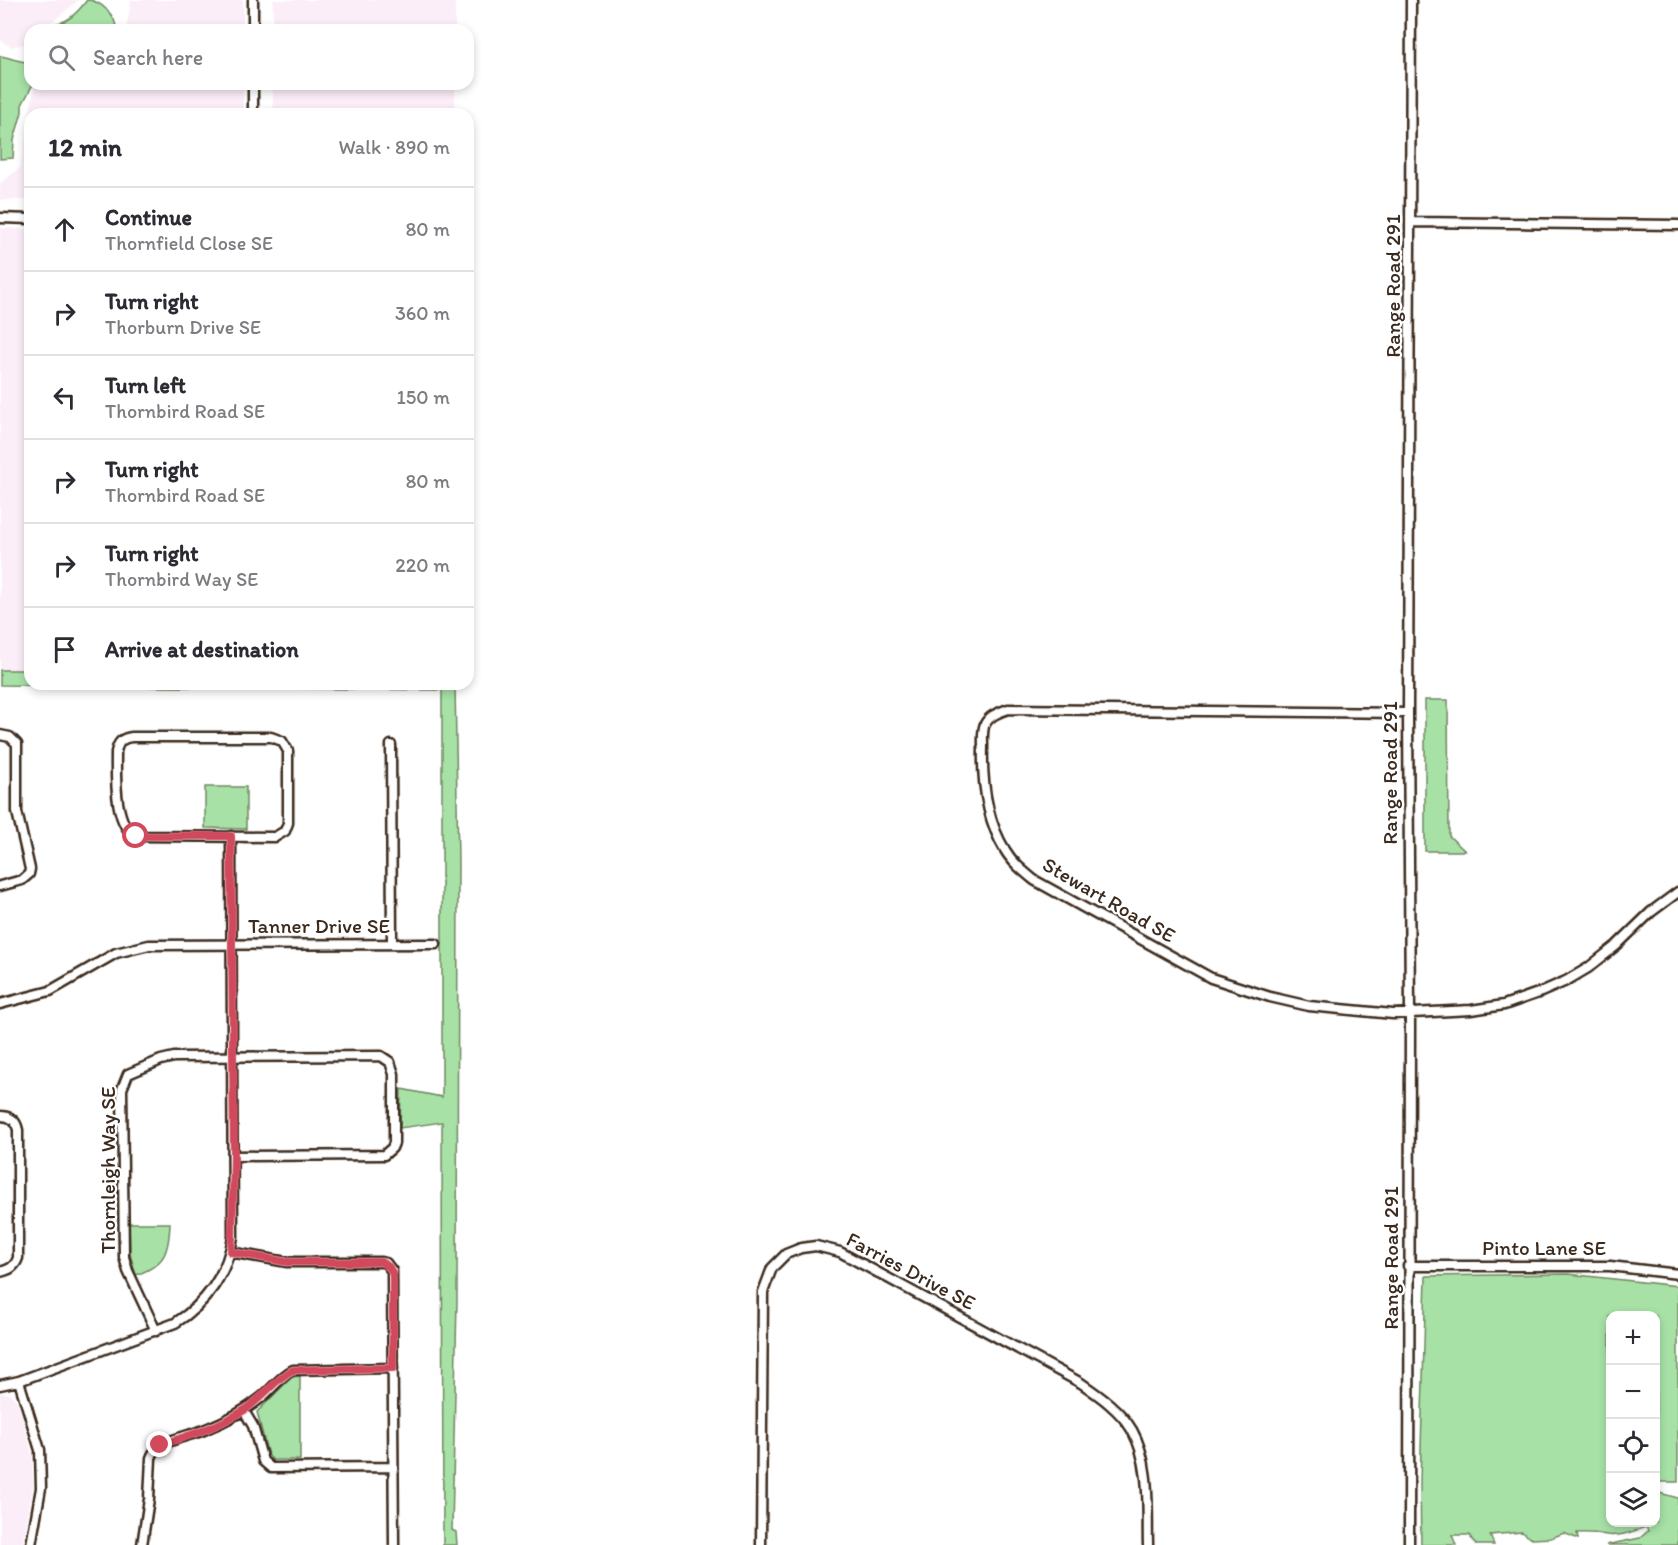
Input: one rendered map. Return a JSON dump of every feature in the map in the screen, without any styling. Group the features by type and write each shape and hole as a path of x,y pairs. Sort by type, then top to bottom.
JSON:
{"street":[{"path":"253,0 253,24"},
{"name":"Range Road 291","path":"1409,1545 1408,713 1411,0"},
{"path":"253,90 253,108"},
{"path":"0,218 24,219"},
{"path":"1411,222 1678,225"},
{"name":"Stewart Road SE","path":"1408,713 1008,709 993,714 984,726 982,775 994,825 1005,850 1015,864 1034,880 1211,978 1270,997 1309,1006 1394,1014 1471,1010 1504,1005 1566,981 1588,968 1617,945 1651,912 1678,892"},
{"path":"0,735 10,736 17,744 17,812 30,864 29,874 22,880 0,886"},
{"path":"143,737 271,737 282,741 288,751 288,823 285,831 275,837 231,836 136,836 130,834 124,826 117,786 116,752 121,741 125,738 143,737"},
{"path":"391,745 392,944"},
{"path":"0,1385 19,1381 156,1331 190,1314 201,1304 218,1280 231,1252 234,1156 231,836"},
{"name":"Tanner Drive SE","path":"0,1004 51,991 101,961 133,948 149,945 436,944"},
{"name":"Thornleigh Way SE","path":"156,1331 128,1271 124,1257 122,1232 123,1082 128,1074 174,1057 381,1056 390,1062 394,1074 394,1143 392,1149 384,1155 234,1156"},
{"path":"0,1116 12,1119 18,1130 18,1258 10,1269 0,1272"},
{"name":"Farries Drive SE","path":"760,1545 763,1292 772,1268 786,1254 801,1248 816,1246 840,1252 1081,1383 1120,1414 1132,1431 1141,1455 1147,1485 1148,1545"},
{"path":"231,1252 287,1262 381,1262 386,1263 392,1271 394,1545"},
{"name":"Pinto Lane SE","path":"1408,1266 1610,1266 1678,1274"},
{"path":"142,1545 149,1499 150,1462 152,1452 160,1445 206,1429 244,1411 264,1396 284,1375 293,1370 393,1368"},
{"path":"19,1381 40,1450 41,1488 31,1545"},
{"path":"244,1411 253,1426 263,1461 271,1468 393,1467"}],"shaded area":[{"path":"0,0 79,0 49,24 24,24 24,44 11,47 0,40"},
{"path":"131,0 243,0 243,24 127,24"},
{"path":"273,0 455,0 455,24 273,24"},
{"path":"34,90 243,90 243,108 31,108"},
{"path":"273,90 455,90 455,108 273,108"},
{"path":"24,146 24,200 0,200 0,183 20,168"},
{"path":"0,228 24,229 24,670 0,670"},
{"path":"0,1393 11,1394 18,1403 32,1453 33,1486 23,1545 0,1545"}],"green space":[{"path":"87,0 92,1 107,10 116,24 55,24 69,18"},
{"path":"0,56 24,62 24,90 30,90 22,105 14,140 13,158 0,159"},
{"path":"0,670 24,670 24,685 0,685"},
{"path":"442,690 455,690 458,861 457,1301 452,1530 456,1532 457,1545 443,1545 442,1122 400,1128 401,1089 442,1097"},
{"path":"1425,700 1448,700 1449,836 1465,851 1425,851"},
{"path":"205,787 246,787 246,829 205,828"},
{"path":"129,1223 170,1223 168,1242 163,1256 153,1267 136,1275 130,1254"},
{"path":"1568,1274 1678,1286 1678,1482 1660,1482 1660,1311 1606,1311 1606,1527 1646,1527 1617,1535 1577,1533 1578,1539 1564,1533 1551,1538 1532,1539 1522,1532 1490,1535 1494,1545 1476,1545 1469,1535 1452,1535 1456,1545 1421,1545 1420,1483 1426,1276"},
{"path":"300,1376 300,1460 273,1460 268,1455 257,1412 292,1377"},
{"path":"1660,1493 1678,1498 1678,1545 1606,1545 1640,1538 1648,1531 1646,1527 1660,1527"}],"route":[{"path":"136,836 231,836 234,1156 231,1252 287,1262 381,1262 386,1263 393,1275 393,1368 300,1368 293,1370 284,1375 264,1396 244,1411 206,1429 160,1445"}]}
